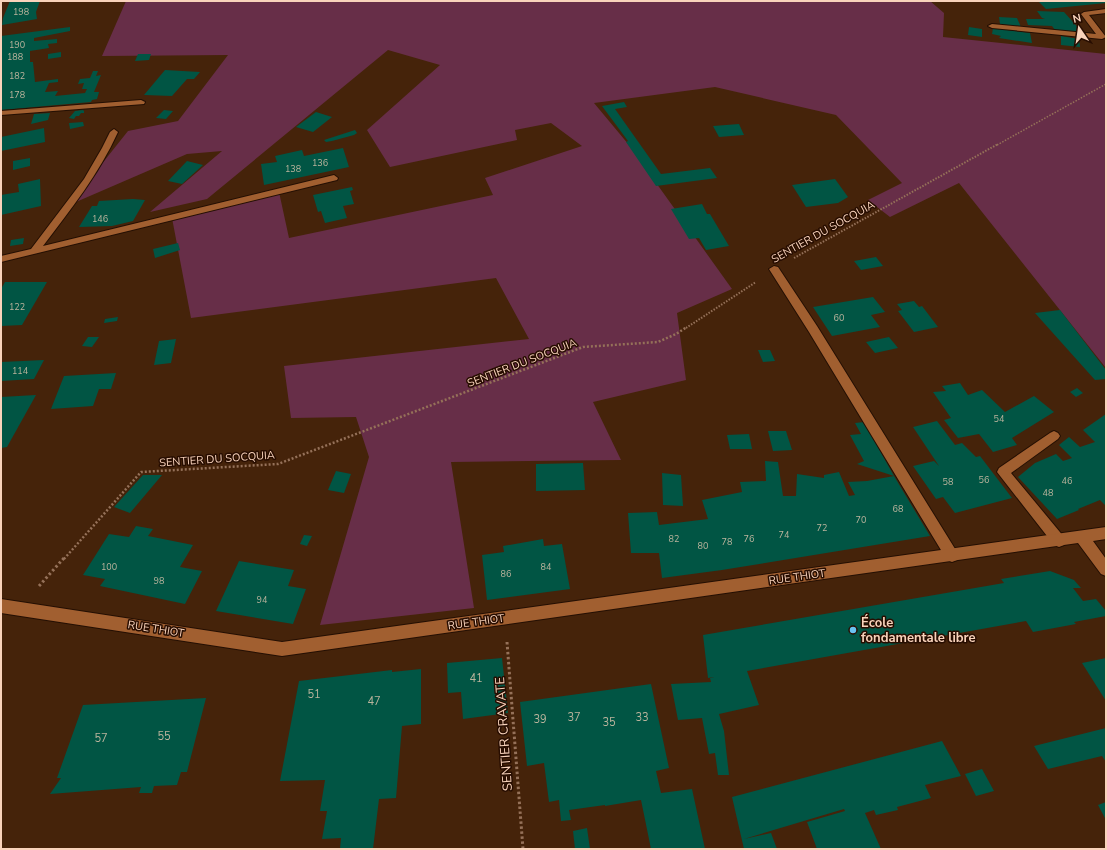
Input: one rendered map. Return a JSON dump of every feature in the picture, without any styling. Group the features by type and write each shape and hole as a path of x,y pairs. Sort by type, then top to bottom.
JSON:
{"street":[{"path":"992,26 1102,36 1084,14 1106,12"},
{"path":"1,113 141,102"},
{"path":"34,251 82,188 105,154 114,132"},
{"path":"1,259 334,178"},
{"path":"774,269 813,329 952,556"},
{"path":"1054,436 1003,472 1059,541"},
{"name":"RUE THIOT","path":"1,606 282,649 1059,541 1106,533"},
{"path":"1082,537 1106,570"}],"path":[{"name":"SENTIER DU SOCQUIA","path":"20,608 141,472 278,464 583,348 658,342 676,334 774,269 1106,84"},
{"name":"SENTIER CRAVATE","path":"505,617 523,849"}],"shaded area":[{"path":"126,1 930,1 944,13 943,37 1106,54 1106,368 959,183 890,217 868,200 902,183 836,115 715,87 594,103 629,145 732,289 677,313 686,380 593,402 621,460 451,462 474,608 320,625 369,457 356,417 291,418 284,366 529,339 496,278 191,318 172,218 279,192 289,238 493,195 485,178 582,146 551,123 515,130 517,140 390,167 367,130 440,65 388,50 207,199 150,212 222,151 187,154 69,205 128,131 178,121 228,55 102,56"}],"building":[{"path":"10,1 40,1 36,12 37,19 2,25 3,18"},
{"path":"1038,1 1106,1 1106,3 1046,9"},
{"path":"1037,11 1064,12 1082,32 1055,30 1052,26 1028,25 1026,19 1045,19 1042,18"},
{"path":"999,17 1017,18 1021,27 1000,24"},
{"path":"70,27 70,31 34,38 34,41 57,39 57,43 48,44 49,48 30,51 30,62 33,62 35,82 58,79 58,82 49,83 45,92 58,91 55,96 85,93 87,89 82,89 84,83 78,84 80,79 90,78 93,71 98,71 96,76 101,75 94,92 99,92 97,99 92,100 91,102 1,110 1,36"},
{"path":"969,27 982,29 982,37 968,35"},
{"path":"993,28 1030,33 1032,43 999,38 1001,36 992,34"},
{"path":"1061,36 1079,39 1080,47 1061,45"},
{"path":"61,52 61,57 48,59 48,54"},
{"path":"138,54 151,54 149,60 135,61"},
{"path":"165,70 200,72 194,79 187,79 172,96 144,95"},
{"path":"624,102 627,107 615,109 661,174 710,168 717,178 656,186 626,142 628,141 602,106"},
{"path":"83,110 84,113 76,116 74,119 69,118 75,111"},
{"path":"164,110 173,111 166,119 156,118"},
{"path":"316,112 332,117 313,132 296,127"},
{"path":"50,113 48,120 31,124 34,114"},
{"path":"83,122 84,126 70,129 69,123"},
{"path":"739,124 744,135 719,137 713,126"},
{"path":"44,128 45,142 1,151 1,137"},
{"path":"355,130 357,133 354,135 326,142 324,140"},
{"path":"343,148 349,167 264,185 261,164 277,162 275,156 302,150 304,156"},
{"path":"30,158 30,166 13,170 13,161"},
{"path":"187,161 203,165 182,184 168,181"},
{"path":"40,179 41,206 1,215 1,195 19,192 18,184"},
{"path":"835,179 848,197 838,203 806,207 792,185"},
{"path":"352,187 353,190 350,191 354,204 343,206 347,218 325,223 321,211 318,212 313,195"},
{"path":"133,199 145,200 133,221 112,226 79,227 92,206 97,206 99,201"},
{"path":"702,204 707,214 710,214 729,246 706,250 699,238 689,239 671,209"},
{"path":"24,238 23,244 10,246 11,240"},
{"path":"178,243 180,250 155,258 153,249"},
{"path":"876,257 883,266 861,270 854,261"},
{"path":"5,282 47,282 22,325 1,326 1,289"},
{"path":"873,297 885,312 871,315 880,327 832,336 813,307"},
{"path":"914,301 919,307 922,306 938,327 914,332 898,311 902,310 897,304"},
{"path":"1060,310 1106,370 1106,379 1095,380 1035,313"},
{"path":"118,317 117,321 104,323 105,319"},
{"path":"88,337 99,337 92,347 82,346"},
{"path":"889,337 898,348 875,353 866,342"},
{"path":"176,339 171,363 154,365 159,341"},
{"path":"758,350 770,350 775,361 763,362"},
{"path":"44,360 34,379 1,381 1,362"},
{"path":"116,373 111,389 99,389 93,406 51,409 64,376"},
{"path":"960,383 968,395 982,390 1005,412 1034,396 1054,412 1012,438 1017,445 993,452 979,434 958,438 944,420 951,418 933,392 946,391 942,386"},
{"path":"1077,388 1083,393 1076,397 1070,392"},
{"path":"36,395 7,447 1,448 1,397"},
{"path":"1106,414 1106,506 1100,500 1057,519 1018,477 1035,463 1056,454 1063,461 1072,458 1059,445 1069,437 1080,447 1095,442 1083,430"},
{"path":"937,421 955,445 962,443 976,457 980,456 1012,498 955,513 943,497 936,499 913,466 934,461 939,466 913,427"},
{"path":"864,422 894,476 857,464 864,461 850,435 861,434 855,423"},
{"path":"768,431 786,431 792,450 773,451"},
{"path":"749,434 752,449 730,449 727,435"},
{"path":"765,461 778,462 783,496 796,496 797,474 824,478 824,475 839,472 849,496 855,495 848,482 867,481 894,476 930,536 722,570 662,578 659,553 631,553 628,513 657,512 659,525 708,519 702,500 742,492 740,482 766,481"},
{"path":"583,463 585,490 536,491 536,464"},
{"path":"336,471 351,474 344,493 328,490"},
{"path":"662,473 681,475 683,506 663,505"},
{"path":"143,475 162,475 130,513 114,507"},
{"path":"136,526 153,529 148,536 193,545 180,567 202,571 185,604 100,586 105,579 83,575 109,534 129,537"},
{"path":"304,535 312,536 307,546 300,544"},
{"path":"543,539 544,546 562,544 570,589 487,600 482,555 504,552 503,546"},
{"path":"239,561 294,570 288,586 306,589 293,624 216,611"},
{"path":"1050,571 1074,580 1081,588 1073,588 1083,601 1096,599 1106,611 1106,616 1074,622 1076,624 1033,632 1026,621 747,671 759,705 719,714 724,731 729,775 718,775 715,753 709,754 702,718 678,720 671,684 711,682 710,678 714,677 708,678 703,635 1004,583 1001,579"},
{"path":"502,658 508,713 463,719 461,692 448,693 447,663"},
{"path":"1106,658 1106,701 1082,663"},
{"path":"421,669 421,724 402,726 396,798 379,799 373,849 340,849 341,838 322,839 327,811 320,811 325,780 280,781 299,681 392,670 392,672"},
{"path":"651,684 669,768 656,771 661,793 692,789 705,849 651,849 641,800 569,810 571,820 561,821 559,800 549,802 544,763 527,766 520,702"},
{"path":"206,698 187,772 181,772 177,785 154,786 152,793 139,793 141,787 50,794 61,778 57,778 83,705"},
{"path":"1106,728 1106,762 1102,756 1048,769 1034,746"},
{"path":"942,741 961,776 925,785 931,798 897,807 898,810 876,815 874,810 865,813 881,849 817,849 807,822 845,811 844,809 744,839 771,833 777,849 744,849 732,797"},
{"path":"982,769 994,791 976,796 965,774"},
{"path":"1106,802 1106,820 1098,805"},
{"path":"587,828 590,849 575,849 573,831"}],"place":[{"name":"École fondamentale libre","path":"853,630"}]}
